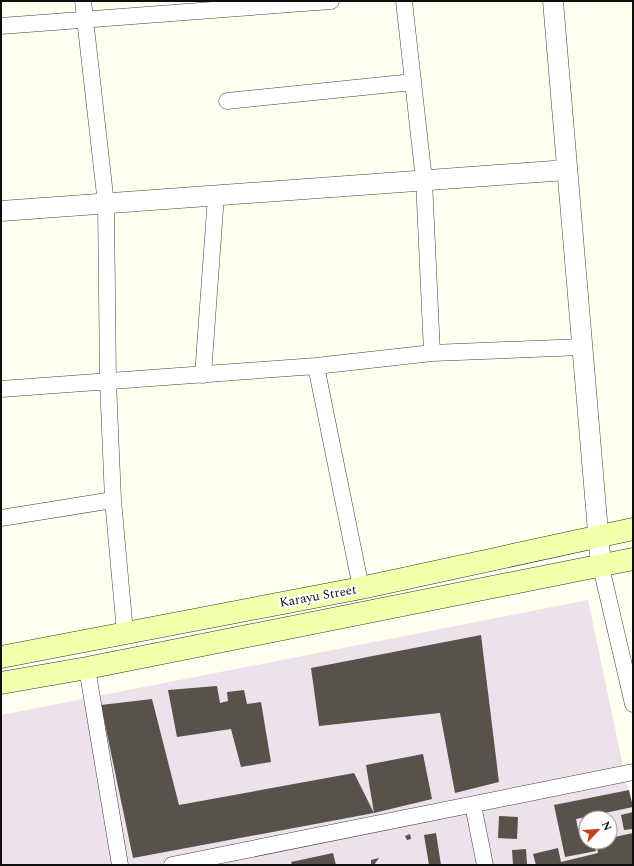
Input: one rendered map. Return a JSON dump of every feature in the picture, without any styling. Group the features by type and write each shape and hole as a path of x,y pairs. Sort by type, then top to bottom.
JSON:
{"main road":[{"name":"Karayu Street","path":"1,657 125,632 361,588 633,529"},
{"name":"Karayu Street","path":"1,683 87,668 600,567 633,559"}],"street":[{"path":"83,1 106,204 108,382 113,500 125,632"},
{"path":"1,26 331,1"},
{"path":"404,1 424,180 432,353"},
{"path":"553,1 600,567 633,704"},
{"path":"227,101 413,82"},
{"path":"1,211 567,170"},
{"path":"203,375 216,196"},
{"path":"1,389 316,366 432,353 582,347"},
{"path":"316,366 361,588"},
{"path":"1,518 113,500"},
{"path":"87,668 120,865"},
{"path":"172,865 633,772"},
{"path":"473,805 485,865"}],"shaded area":[{"path":"588,600 633,813 633,865 1,865 1,715"}],"building":[{"path":"481,635 499,782 455,793 440,713 319,726 311,668"},
{"path":"217,686 220,703 228,701 227,692 244,690 247,704 261,702 271,762 241,767 231,729 177,737 168,690"},
{"path":"152,699 179,805 354,773 374,813 133,858 101,705"},
{"path":"423,754 432,799 374,813 366,765"},
{"path":"629,790 633,807 618,810 578,810 578,819 576,819 578,829 578,850 596,851 565,857 554,805"},
{"path":"633,812 633,829 624,830 621,815"},
{"path":"499,816 518,817 517,839 498,838"},
{"path":"436,833 441,865 429,865 424,835"},
{"path":"633,833 633,865 536,865 533,854 558,848 561,862 598,853 597,850 618,850 618,836"},
{"path":"410,834 411,839 407,840 405,836"},
{"path":"526,849 527,864 513,865 512,850"},
{"path":"333,853 336,865 292,865 291,862"},
{"path":"379,858 374,865 371,865 371,860"}]}
